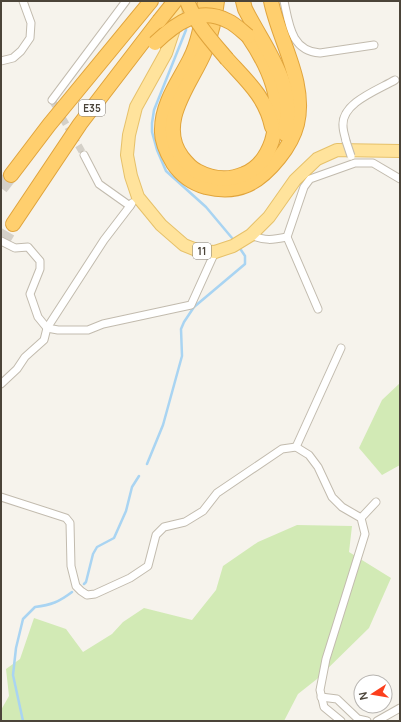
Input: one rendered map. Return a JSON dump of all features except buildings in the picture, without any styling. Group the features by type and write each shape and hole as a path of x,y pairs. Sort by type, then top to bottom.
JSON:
{"highway":[{"name":"E35","path":"13,224 80,124 175,1"},
{"path":"187,1 192,13 204,32 255,89 264,102 270,118 273,135"},
{"path":"205,1 202,22 191,58 170,94 164,113 162,129 168,156 177,169 189,180 202,186 226,190 252,183 268,172 291,140 297,123 299,99 293,68 274,16 271,1"},
{"path":"217,1 214,23 205,50 179,102 173,127 174,140 179,152 187,163 195,170 216,179 230,179 244,174 256,167 267,154 278,115 269,72 250,29 243,1"},
{"name":"E35","path":"11,175 145,3"},
{"path":"30,199 62,163 114,90 155,42 180,21 195,16 210,15 250,29 279,70 288,101 288,120 282,154"}],"main road":[{"name":"11","path":"175,1 176,15 173,32 166,53 136,107 129,135 127,155 134,201 184,245 199,251 215,252 233,246 251,234 269,217 295,180 317,159 337,150 400,151"}],"street":[{"path":"1,61 13,58 21,52 30,38 31,23 23,1"},
{"path":"52,100 126,1"},
{"path":"284,1 292,32 303,48 311,52 320,53 374,45"},
{"path":"355,163 351,156 342,125 346,111 354,103 395,80"},
{"path":"1,384 17,369 25,357 44,340 47,328 104,240 134,201 99,184 84,155"},
{"path":"318,309 288,237 304,187 310,178 355,163 373,163 400,179"},
{"path":"251,234 261,239 273,240 288,237"},
{"path":"1,241 15,248 28,247 40,261 40,269 30,294 38,317 47,328 58,330 88,330 103,324 191,306 215,252"},
{"path":"296,447 341,348"},
{"path":"1,497 66,518 70,523 71,566 76,586 87,595 95,594 130,578 148,566 156,535 164,527 185,522 203,511 217,493 245,475 271,455 282,448 296,447 310,455 318,467 332,498 342,507 361,518 365,534 326,659 320,690 324,707 341,721"},
{"path":"361,518 376,502"},
{"path":"321,698 337,699 358,719 367,721"},
{"path":"377,721 400,708"}],"green space":[{"path":"400,383 400,465 382,475 359,448 382,400"},
{"path":"297,525 352,526 349,552 391,578 369,628 317,679 298,694 284,721 1,721 1,710 9,696 6,669 20,659 34,618 66,629 83,652 112,634 123,622 144,608 192,620 216,590 223,566 258,542"}],"waterway":[{"path":"186,25 186,30 154,110 152,132 157,150 166,171 206,207 232,238"},
{"path":"147,464 163,425 182,356 181,329 184,322 194,307 245,264 245,256 241,250"},
{"path":"84,584 86,582 93,554 97,547 114,538 126,511 132,487 139,476"},
{"path":"23,721 13,675 16,648 23,619 35,607 55,602 72,592"}],"tunnel":[{"path":"52,100 84,155"},
{"path":"1,188 11,175"},
{"path":"1,244 13,224"}]}
